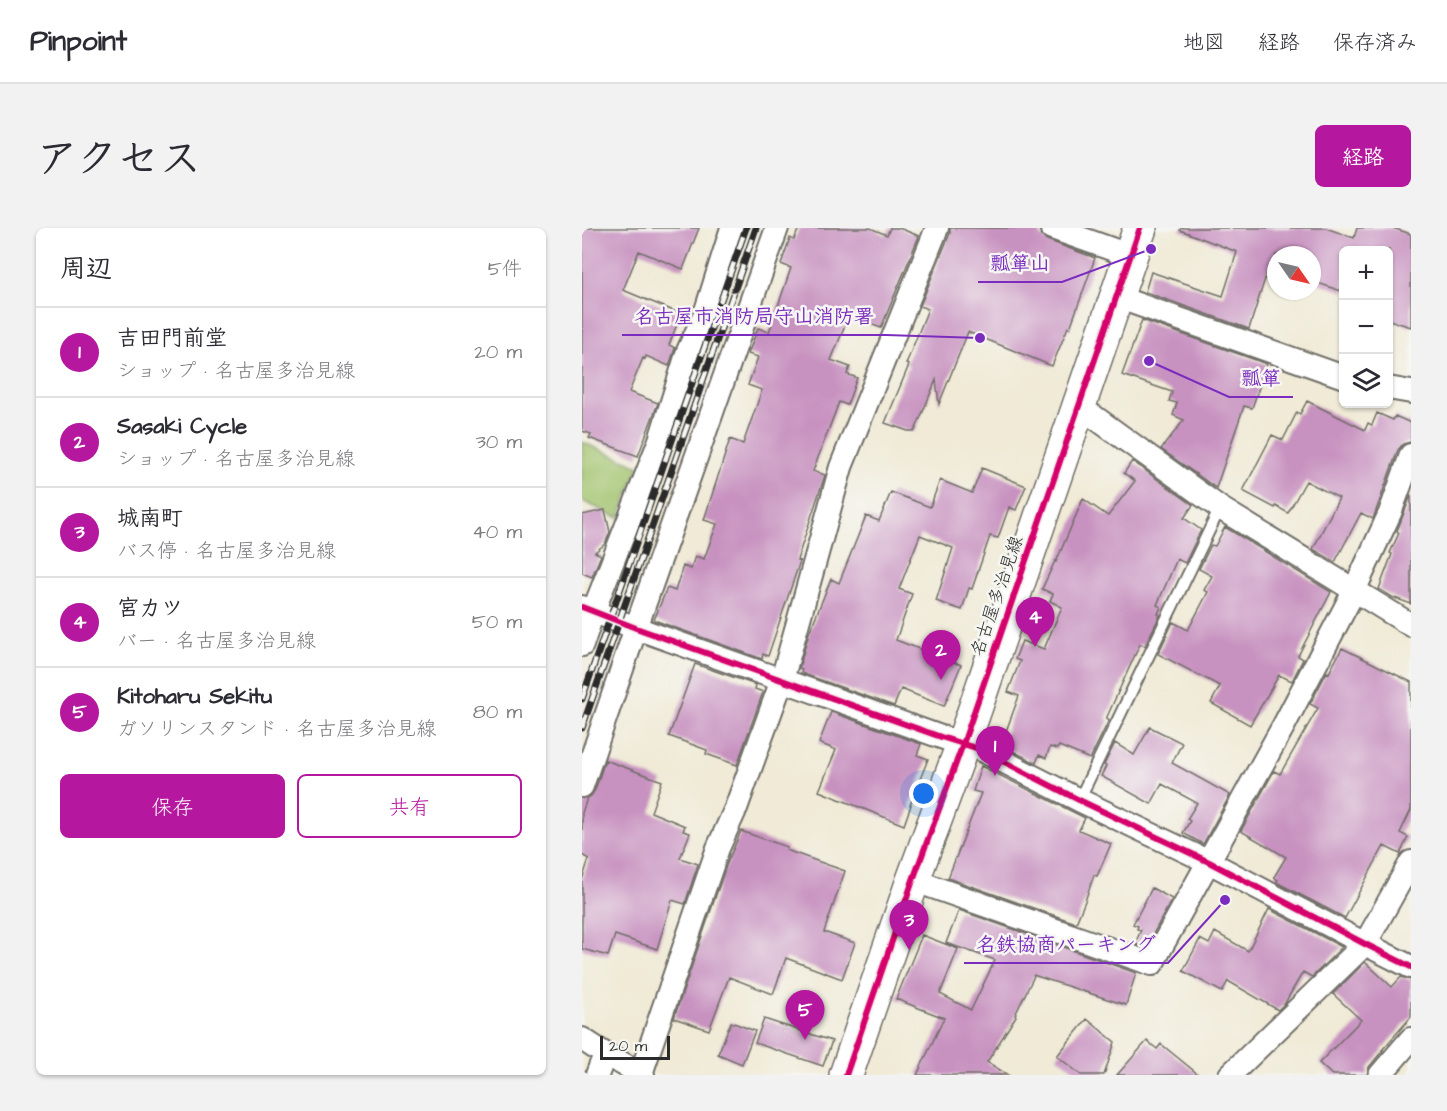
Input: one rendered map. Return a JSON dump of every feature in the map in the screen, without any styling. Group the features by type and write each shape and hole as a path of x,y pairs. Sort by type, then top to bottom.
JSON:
{"main road":[{"name":"名古屋多治見線","path":"846,1075 913,880 963,744 1135,242"}],"street":[{"path":"582,645 588,610 660,440 688,351 705,314 732,228"},
{"path":"582,786 777,228"},
{"path":"582,1039 642,1075 718,849 736,808 782,680 841,467 937,228"},
{"path":"1052,228 1135,242"},
{"path":"1117,297 1339,375"},
{"path":"1393,389 1411,392"},
{"path":"1078,408 1093,416 1220,508 1411,625"},
{"path":"913,880 1152,964 1284,725 1354,591 1390,513 1411,454"},
{"path":"588,610 979,749 1209,862 1411,967"},
{"path":"1230,1075 1365,944 1411,862"},
{"path":"1380,1075 1411,1039"},
{"path":"597,1075 605,1054"}],"lane":[{"path":"1079,800 1220,508"}],"green space":[{"path":"582,442 639,466 619,518 582,501"}],"building":[{"path":"582,228 699,228 683,269 639,251 623,290 681,314 669,345 675,348 669,366 646,356 645,359 643,358 629,392 658,403 638,456 589,438 591,434 582,431"},
{"path":"799,228 870,228 887,235 890,228 899,228 919,236 881,328 849,316 831,360 850,367 847,374 857,378 847,405 839,402 813,471 825,475 797,560 800,561 768,656 763,654 762,659 654,620 667,588 675,591 683,566 691,569 695,556 704,559 717,524 704,520 730,439 743,444 762,390 748,385 758,357 748,354 758,328 769,332 791,268 781,264 790,238 794,240"},
{"path":"950,228 1039,228 1041,236 1047,240 1095,258 1070,328 1068,327 1052,366 968,332 939,404 936,380 915,431 908,431 885,423 909,365 906,364 928,309 920,306"},
{"path":"1181,228 1326,228 1354,238 1357,228 1393,228 1411,234 1411,327 1393,321 1393,246 1339,246 1339,290 1321,284 1321,246 1267,246 1267,272 1249,329 1145,292 1151,272 1223,296 1237,252 1180,230"},
{"path":"1142,320 1267,364 1252,408 1244,406 1216,488 1161,449 1184,420 1173,415 1177,403 1169,401 1172,392 1122,375"},
{"path":"1307,401 1365,430 1368,423 1372,425 1377,413 1393,420 1395,416 1411,423 1411,442 1403,444 1398,450 1373,519 1361,513 1335,562 1313,549 1339,498 1306,481 1288,513 1243,491 1272,435 1283,440 1297,412 1300,414"},
{"path":"1132,461 1193,505 1184,518 1201,530 1185,563 1177,559 1157,605 1161,607 1158,614 1160,615 1145,646 1140,644 1106,719 1109,720 1090,759 1059,746 1057,749 1050,747 1046,758 1039,755 1036,763 1001,745 1019,696 1008,692 1020,661 1015,659 1022,641 1044,649 1062,607 1050,601 1053,594 1042,589 1083,499 1108,516 1135,481 1124,473"},
{"path":"982,468 1026,486 1016,510 1009,507 998,538 990,536 972,589 969,588 962,610 936,601 953,548 920,535 899,589 912,594 896,640 961,665 944,706 901,689 894,706 801,673 802,669 799,668 809,633 831,579 839,583 866,516 879,521 891,492 930,507 940,480 972,493"},
{"path":"1411,495 1411,604 1379,589"},
{"path":"605,510 610,532 605,544 595,552 601,555 592,577 582,573 582,515"},
{"path":"1225,527 1331,592 1298,656 1303,659 1292,681 1279,675 1250,725 1211,703 1220,686 1158,654 1173,622 1188,630 1208,592 1204,590 1212,576 1199,569 1211,545 1215,546"},
{"path":"1342,648 1411,682 1411,810 1400,833 1408,837 1400,854 1384,846 1345,918 1276,882 1278,880 1274,877 1286,857 1241,831 1274,771 1280,774 1318,708 1310,704"},
{"path":"695,664 756,685 755,689 763,692 737,765 706,754 707,750 669,736"},
{"path":"831,712 921,744 917,755 928,759 904,825 819,791 836,750 819,743"},
{"path":"1150,727 1182,743 1172,763 1230,795 1203,844 1183,833 1190,821 1187,819 1197,803 1162,784 1151,804 1101,776 1115,743 1134,755"},
{"path":"605,760 662,781 651,812 685,826 683,831 690,833 680,858 698,864 685,904 672,900 657,949 615,935 608,956 582,949 582,880 589,859 582,855 582,813 587,798 595,790"},
{"path":"981,766 1085,818 1079,830 1111,844 1097,876 1094,875 1076,923 948,878 981,793 973,791"},
{"path":"741,831 845,871 824,932 855,943 842,979 786,958 773,994 729,977 709,1030 674,1018 726,866"},
{"path":"1152,888 1172,899 1146,947 1135,944 1141,930 1133,924"},
{"path":"1269,909 1342,947 1312,977 1303,972 1285,1003 1278,1010 1228,981 1222,992 1183,971 1200,939 1209,944 1215,932 1248,951"},
{"path":"959,910 1136,973 1126,1005 1033,975 1016,1016 987,1062 1008,1075 917,1075 944,1018 896,999 922,935 958,949 940,994 971,1010 995,960 946,943"},
{"path":"1365,962 1392,987 1401,977 1411,980 1411,1017 1369,1067 1367,1075 1332,1075 1319,1063 1361,1020 1333,994"},
{"path":"764,1019 832,1041 823,1066 755,1043"},
{"path":"1087,1019 1115,1042 1104,1075 1081,1075 1057,1056"},
{"path":"731,1022 755,1031 742,1064 718,1054"},
{"path":"1147,1041 1157,1049 1161,1044 1199,1075 1117,1075"}],"railway":[{"path":"582,699 746,228"},
{"path":"582,728 756,228"}],"cycle path":[{"path":"846,1075 913,880 963,744 1140,228"},
{"path":"582,607 979,749 1209,862 1411,967"}],"place":[{"name":"瓢箪山","path":"1151,249"},
{"name":"名古屋市消防局守山消防署","path":"980,338"},
{"name":"瓢箪","path":"1149,361"},
{"name":"宮カツ","path":"1035,647"},
{"name":"Sasaki Cycle","path":"941,680"},
{"name":"吉田門前堂","path":"995,776"},
{"name":"名鉄協商パーキング","path":"1225,900"},
{"name":"城南町","path":"909,950"},
{"name":"Kitoharu Sekitu","path":"805,1040"}]}
